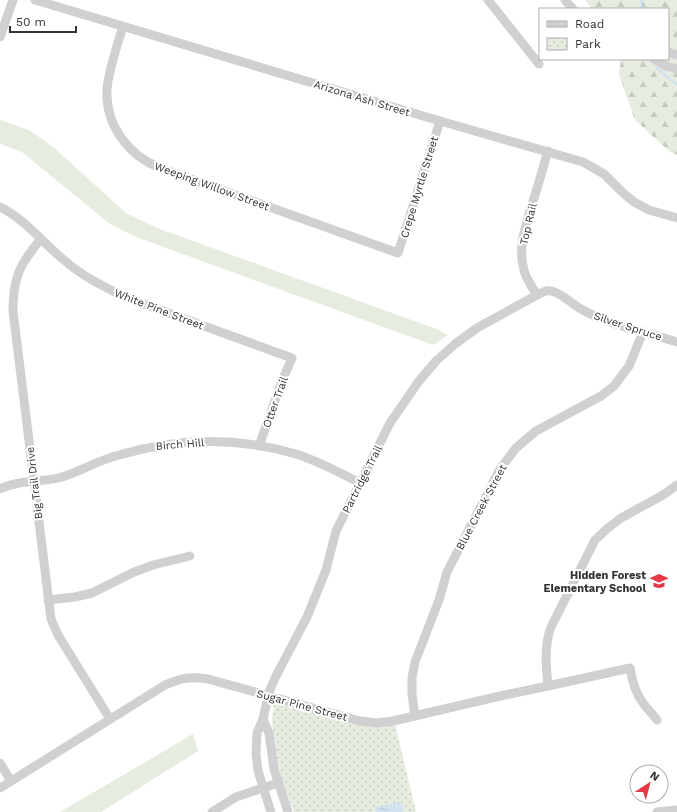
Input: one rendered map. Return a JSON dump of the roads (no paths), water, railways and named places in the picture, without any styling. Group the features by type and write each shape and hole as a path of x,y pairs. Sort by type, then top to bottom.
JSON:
{"street":[{"path":"0,37 13,0"},
{"name":"Arizona Ash Street","path":"35,0 591,165 604,174 634,202 648,210 677,218"},
{"path":"488,0 539,64"},
{"path":"565,0 571,8"},
{"name":"Weeping Willow Street","path":"124,26 109,73 107,90 108,107 113,123 121,138 138,156 160,168 398,253"},
{"path":"656,60 666,66 677,69"},
{"name":"Crepe Myrtle Street","path":"398,253 440,121"},
{"name":"Top Rail","path":"537,294 530,285 524,271 521,252 524,229 548,151"},
{"name":"White Pine Street","path":"0,207 12,214 64,261 84,275 127,298 292,358"},
{"name":"Big Trail Drive","path":"41,239 23,262 16,278 13,294 13,311 48,600 51,619 58,635 110,719"},
{"name":"Silver Spruce","path":"537,294 546,291 553,292 596,317 677,342"},
{"name":"Partridge Trail","path":"271,812 258,771 256,754 257,732 263,719 268,696 275,678 307,617 326,570 336,531 390,423 414,386 436,362 456,344 477,328 537,294"},
{"name":"Blue Creek Street","path":"415,716 412,694 412,678 415,662 439,600 447,572 500,469 516,448 536,431 601,396 614,386 629,366 643,332"},
{"name":"Otter Trail","path":"259,446 282,381 292,358"},
{"name":"Birch Hill","path":"0,489 10,484 60,478 118,455 149,447 181,442 213,441 245,443 297,454 360,483"},
{"path":"548,686 546,649 550,627 595,540 621,518 663,495 677,485"},
{"path":"48,600 75,597 92,593 134,572 153,565 190,556"},
{"name":"Sugar Pine Street","path":"0,788 165,685 180,679 196,677 360,721 377,723 393,721 630,668 631,678 636,691 643,703 657,720"},
{"path":"263,719 269,733 272,758 278,783 288,812"},
{"path":"0,763 11,781"},
{"path":"212,812 236,797 278,783"},
{"path":"657,812 677,810"}],"water":[{"path":"401,802 403,812 376,812 375,807"}],"waterway":[{"path":"641,0 641,8"},
{"path":"657,68 677,85"}],"place":[{"name":"Hidden Forest Elementary School","path":"659,581"}]}
